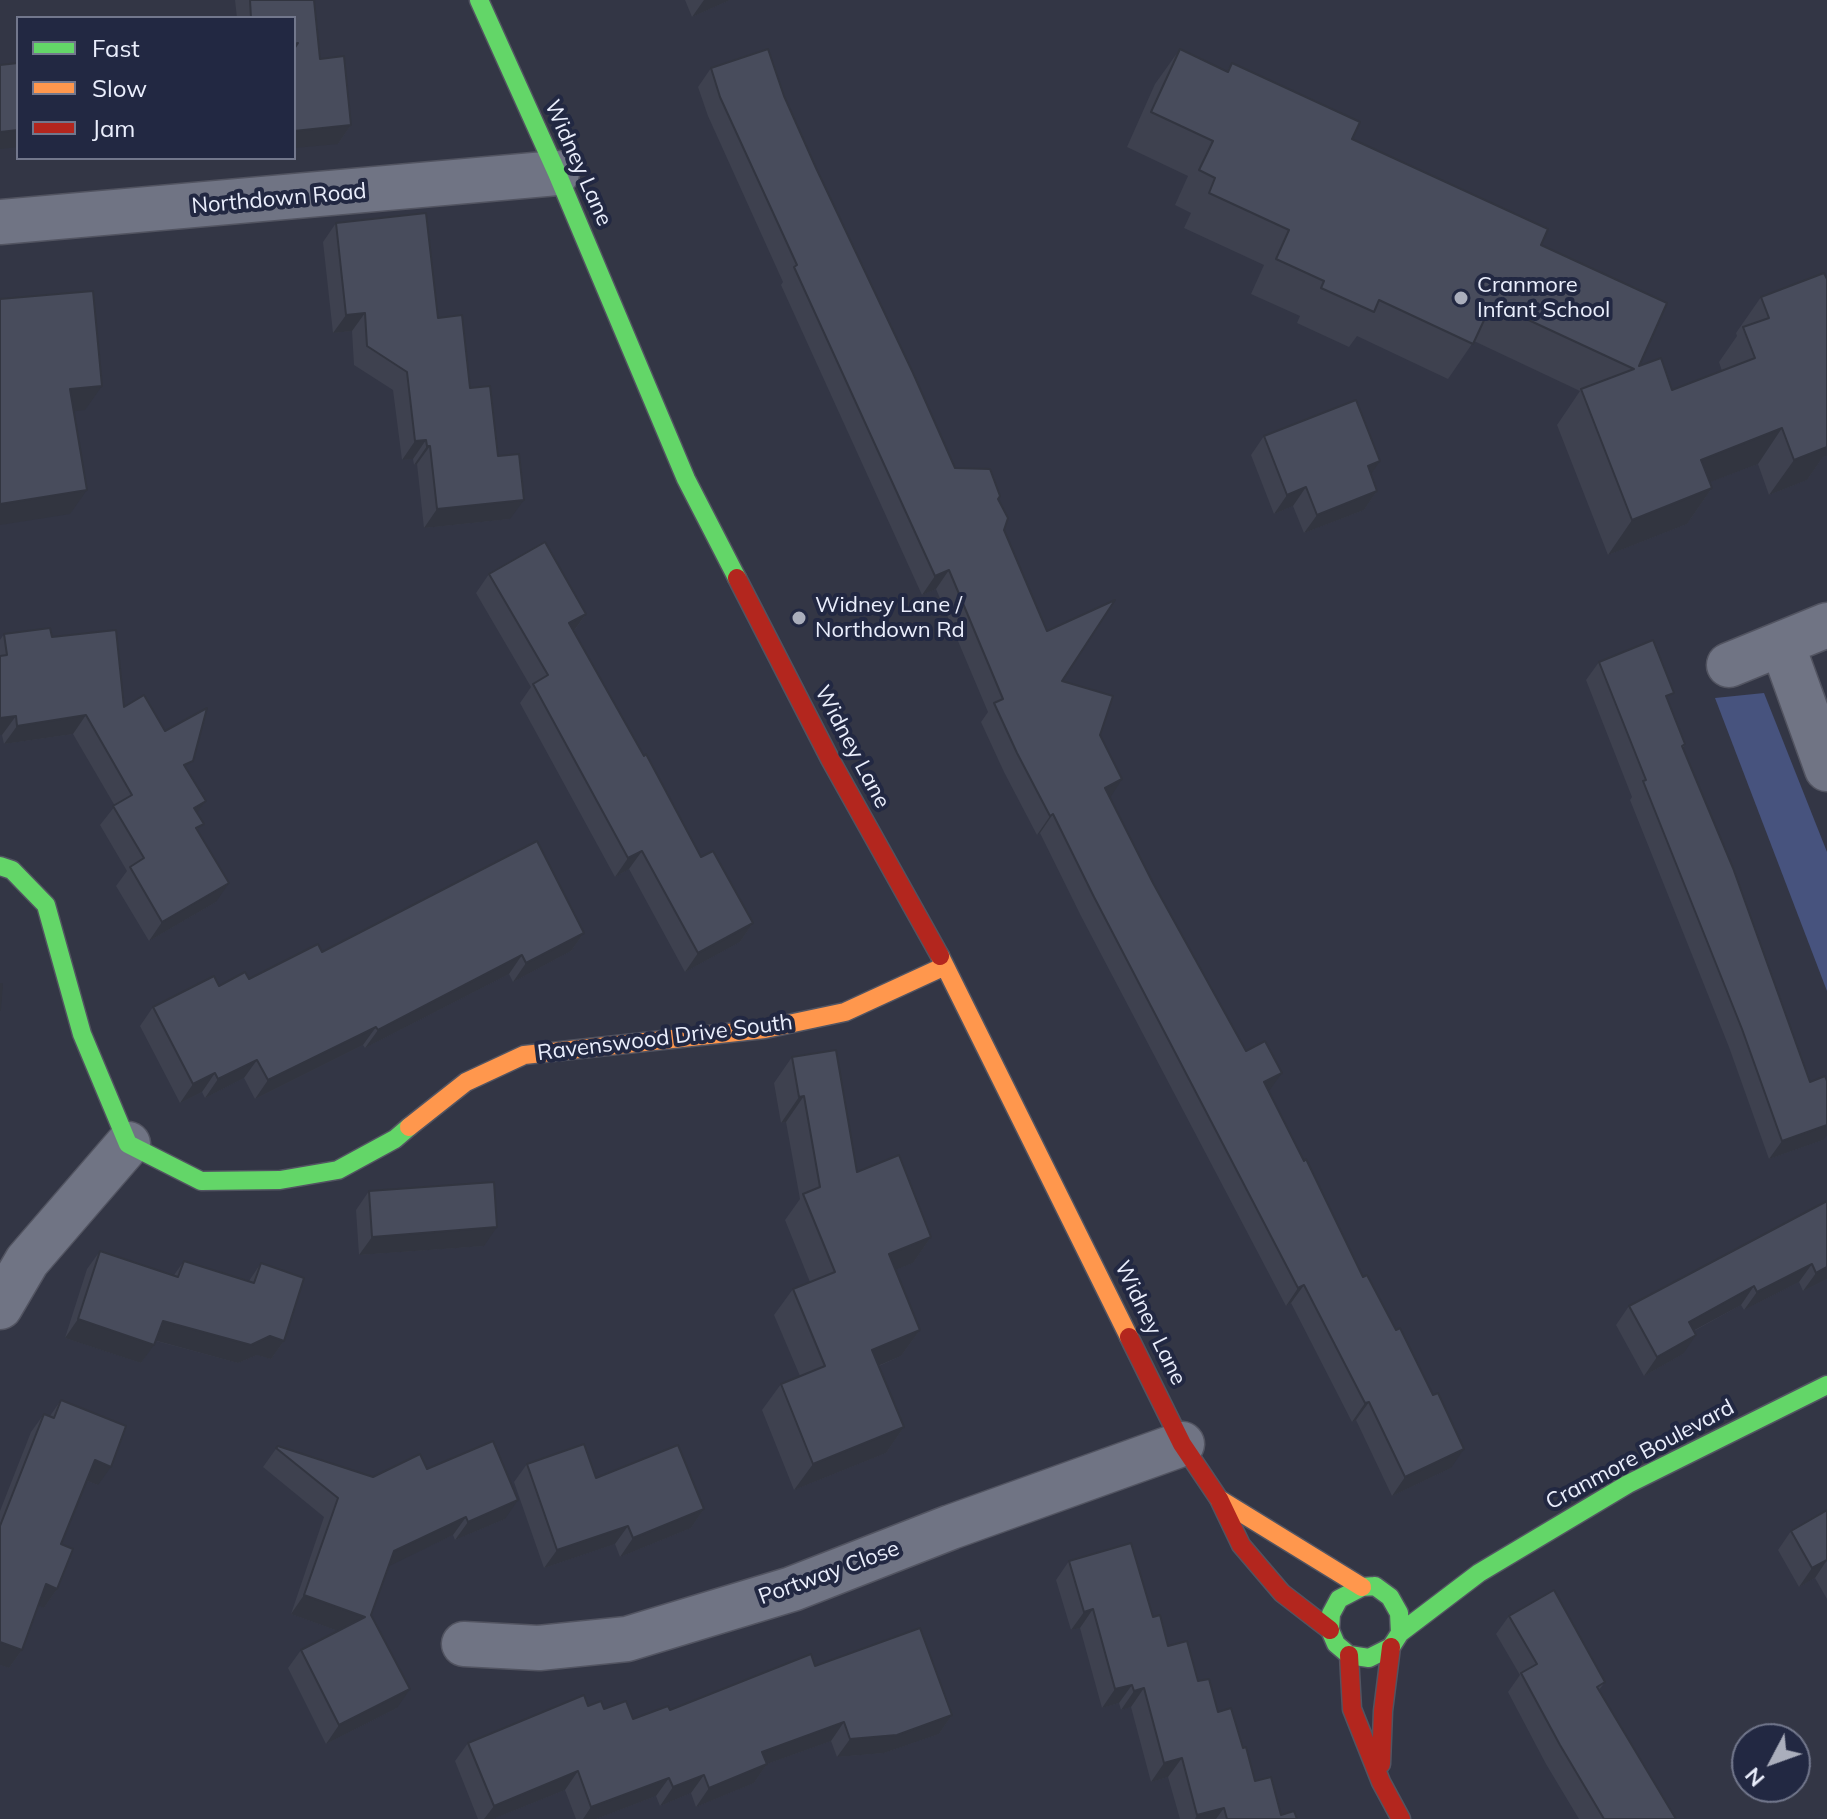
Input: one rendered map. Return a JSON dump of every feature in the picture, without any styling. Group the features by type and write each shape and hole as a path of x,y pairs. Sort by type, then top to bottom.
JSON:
{"street":[{"name":"Widney Lane","path":"479,0 557,173 686,479 830,759 945,966 1182,1444 1219,1499 1241,1545 1282,1593 1330,1630"},
{"name":"Northdown Road","path":"0,222 557,173"},
{"path":"1729,665 1827,625"},
{"path":"1782,644 1827,769"},
{"path":"0,866 12,870 46,905 82,1034 128,1144 27,1261 0,1307"},
{"name":"Ravenswood Drive South","path":"128,1144 201,1181 280,1180 338,1170 395,1139 466,1082 524,1055 765,1029 845,1012 945,966"},
{"name":"Cranmore Boulevard","path":"1396,1640 1479,1573 1628,1484 1827,1385"},
{"name":"Portway Close","path":"464,1644 539,1648 627,1639 792,1589 951,1527 1182,1444"},
{"name":"Widney Lane","path":"1219,1499 1369,1586"},
{"name":"Cranmore Boulevard","path":"1440,1579 1479,1573"},
{"path":"1396,1640 1369,1658 1349,1655 1336,1644 1330,1630 1331,1614 1339,1599 1369,1586 1402,1583"},
{"path":"1369,1586 1390,1597 1399,1613 1383,1711 1381,1782"},
{"path":"1349,1655 1352,1709 1381,1782 1401,1819"}],"shaded area":[{"path":"1764,693 1827,852 1827,991 1715,698"}],"building":[{"path":"250,0 314,0 320,59 344,56 351,125 296,131 296,16 251,16"},
{"path":"768,49 784,96 816,168 955,468 990,469 1000,496 998,499 1008,518 1004,530 1047,631 1115,600 1062,681 1113,696 1100,735 1122,779 1105,788 1153,883 1246,1051 1265,1041 1282,1073 1264,1082 1304,1161 1306,1159 1363,1277 1367,1275 1396,1330 1400,1328 1433,1395 1438,1393 1464,1449 1405,1477 1369,1402 1365,1403 1304,1285 1298,1288 1053,814 1050,816 1017,753 994,703 1003,699 949,570 935,576 794,267 797,265 720,97 711,68"},
{"path":"1180,49 1228,72 1232,63 1360,122 1352,139 1548,229 1541,245 1667,303 1639,366 1661,358 1672,390 1755,358 1743,327 1769,318 1761,297 1824,273 1827,279 1827,447 1794,460 1782,428 1701,460 1712,488 1632,520 1581,389 1634,369 1492,303 1473,344 1379,300 1374,312 1321,288 1324,281 1276,259 1289,230 1209,193 1215,178 1199,170 1213,141 1151,112"},
{"path":"16,63 16,130 0,132 0,65"},
{"path":"426,213 438,318 462,315 470,388 490,386 498,456 519,454 524,500 437,509 430,446 427,446 426,440 415,441 407,372 367,346 365,313 346,315 336,223"},
{"path":"93,291 102,386 70,389 87,490 0,504 0,299"},
{"path":"1356,400 1380,461 1368,466 1377,491 1317,515 1306,487 1287,495 1264,436"},
{"path":"545,542 586,614 569,623 644,756 646,754 701,857 713,851 753,923 698,953 642,851 628,858 533,684 548,675 489,574"},
{"path":"50,628 52,637 116,630 124,707 144,695 165,731 207,708 193,761 184,765 206,801 194,808 204,824 196,828 229,883 162,922 130,867 144,858 113,806 132,795 86,715 17,726 16,716 0,718 0,656 7,655 4,634"},
{"path":"1653,640 1674,693 1666,696 1685,744 1682,746 1733,868 1810,1082 1825,1076 1827,1081 1827,1125 1782,1141 1742,1029 1599,662"},
{"path":"537,841 584,933 526,963 522,955 378,1030 376,1027 268,1080 257,1060 218,1079 215,1073 193,1084 153,1007 214,976 219,986 245,972 249,979 318,944 322,952"},
{"path":"836,1050 857,1172 899,1155 931,1237 889,1254 920,1330 872,1350 904,1427 813,1464 781,1384 825,1366 793,1289 835,1272 803,1194 820,1187 804,1096 799,1097 792,1057"},
{"path":"494,1182 497,1227 372,1237 369,1191"},
{"path":"1827,1201 1827,1267 1816,1273 1812,1264 1757,1292 1754,1286 1689,1322 1696,1335 1657,1357 1629,1306"},
{"path":"100,1251 178,1277 184,1261 254,1283 261,1263 304,1278 284,1341 270,1336 251,1345 163,1321 154,1345 78,1319"},
{"path":"61,1400 126,1426 111,1467 95,1460 61,1544 73,1549 57,1589 46,1584 22,1650 0,1642 0,1526 44,1414 54,1418"},
{"path":"493,1441 518,1500 468,1522 466,1517 394,1551 371,1615 410,1689 339,1725 301,1650 365,1617 304,1595 338,1498 276,1448 278,1446 373,1477 420,1454 427,1469"},
{"path":"584,1444 596,1478 678,1445 704,1509 633,1538 628,1526 557,1550 527,1464"},
{"path":"1827,1510 1827,1560 1812,1568 1791,1531"},
{"path":"1131,1543 1153,1617 1160,1615 1168,1646 1187,1641 1198,1681 1209,1679 1218,1712 1231,1708 1255,1781 1271,1777 1281,1815 1294,1811 1297,1819 1227,1819 1224,1808 1197,1815 1182,1758 1164,1763 1144,1688 1134,1691 1132,1685 1115,1689 1093,1609 1084,1612 1069,1561"},
{"path":"1554,1590 1605,1682 1597,1687 1676,1819 1604,1819 1521,1673 1537,1664 1509,1616"},
{"path":"920,1628 952,1715 897,1735 850,1739 844,1722 762,1752 767,1764 709,1788 704,1775 673,1787 669,1778 591,1807 578,1771 494,1806 468,1743 584,1695 588,1706 601,1701 604,1709 626,1701 633,1719 668,1706 670,1710 811,1654 815,1666"}],"traffic: fast":[{"path":"479,0 557,173 686,479 737,578"},
{"path":"0,866 12,870 46,905 82,1034 128,1144 201,1181 280,1180 338,1170 395,1139 409,1127"},
{"path":"1400,1633 1479,1573 1628,1484 1827,1385"},
{"path":"1375,1586 1390,1597 1399,1613 1400,1633 1391,1647 1369,1658 1349,1655 1336,1644 1330,1630 1331,1614 1339,1599 1362,1587 1375,1586"}],"traffic: slow":[{"path":"940,956 1129,1337"},
{"path":"409,1127 466,1082 524,1055 765,1029 845,1012 945,966"},
{"path":"1219,1499 1362,1587"}],"traffic: jam":[{"path":"737,578 830,759 940,956"},
{"path":"1129,1337 1182,1444 1219,1499 1241,1545 1282,1593 1330,1630"},
{"path":"1381,1764 1383,1711 1391,1647"},
{"path":"1349,1655 1352,1709 1381,1782 1401,1819"}],"place":[{"name":"Cranmore Infant School","path":"1461,298"},
{"name":"Widney Lane / Northdown Rd","path":"799,618"}]}
